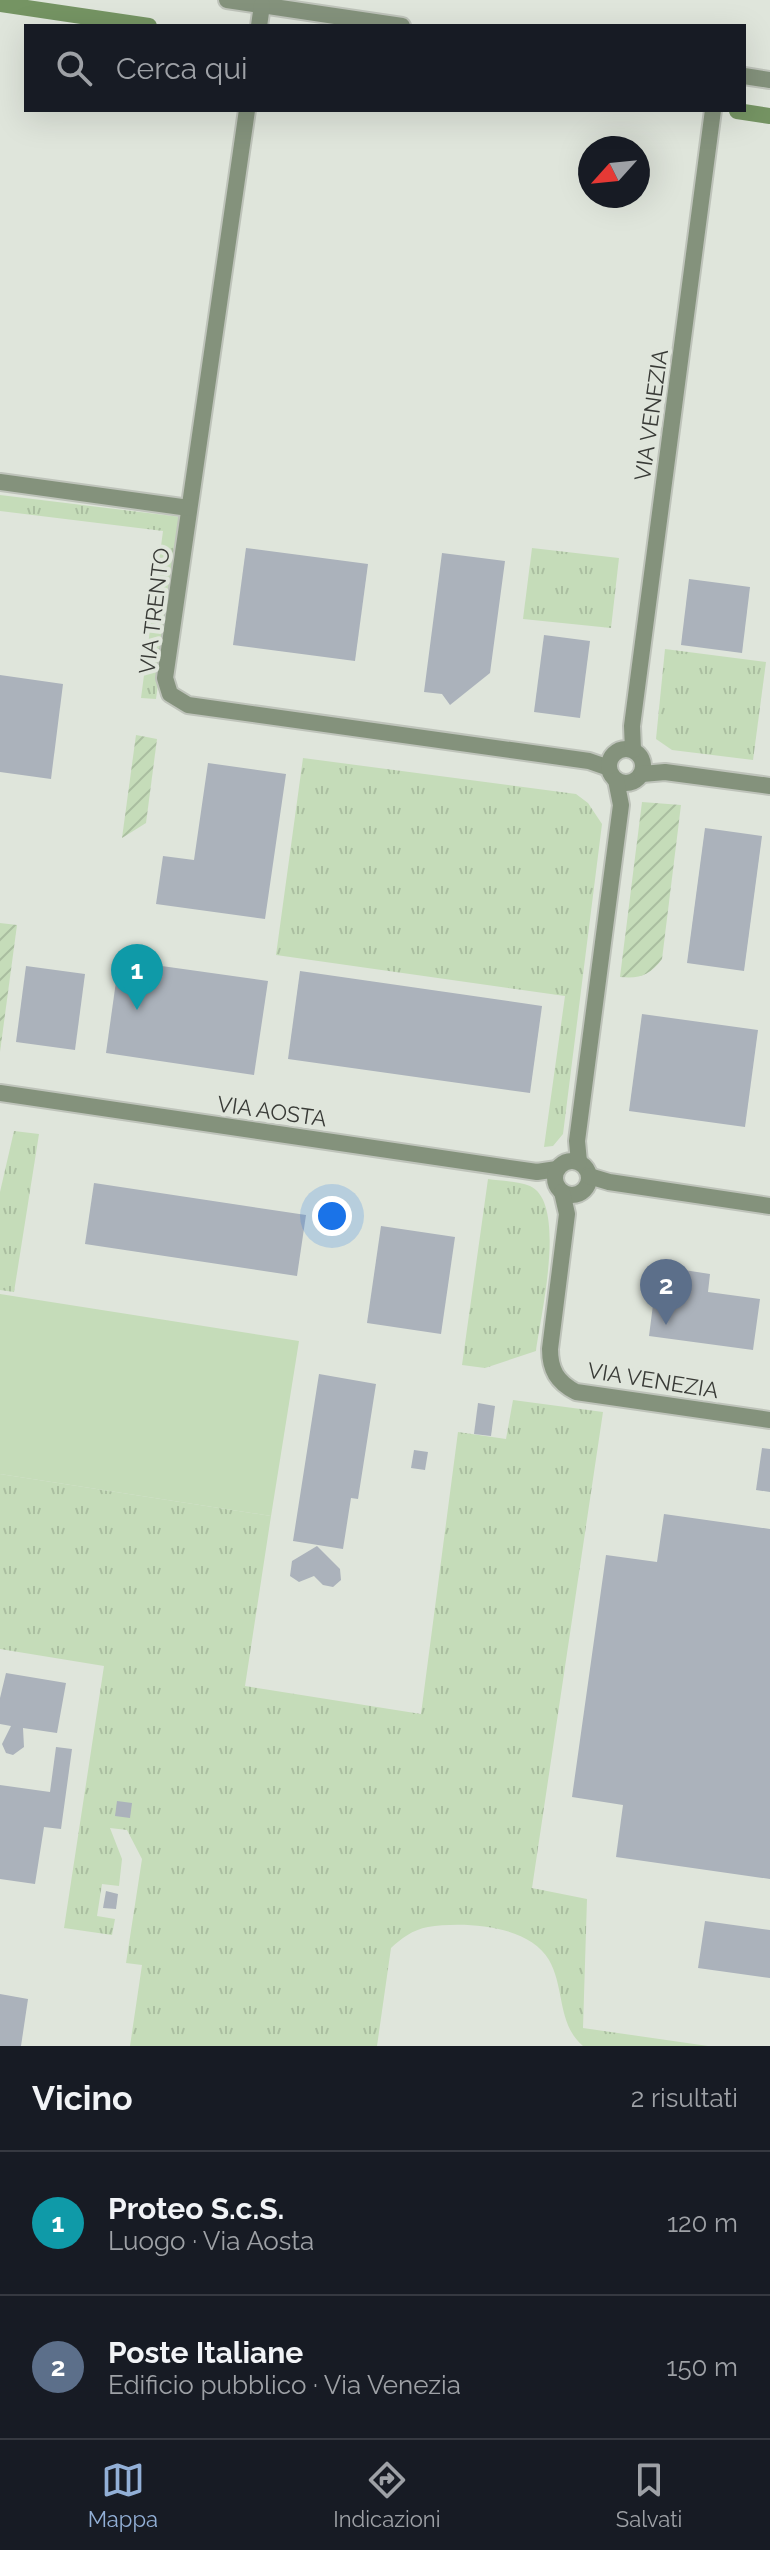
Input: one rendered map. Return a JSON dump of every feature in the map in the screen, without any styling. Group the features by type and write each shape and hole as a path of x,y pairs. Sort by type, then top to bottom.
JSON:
{"street":[{"path":"227,0 389,24"},
{"path":"259,24 262,5"},
{"path":"746,76 770,80"},
{"name":"VIA TRENTO","path":"247,112 165,678 170,694 180,703 770,786"},
{"name":"VIA VENEZIA","path":"713,112 571,1178 550,1364 564,1385 576,1392 770,1420"},
{"path":"0,482 189,508"},
{"name":"VIA AOSTA","path":"0,1093 770,1206"}],"green space":[{"path":"0,495 181,517 156,699 141,698 163,531 0,511"},
{"path":"532,548 619,558 611,628 523,619"},
{"path":"665,649 766,662 753,760 672,750 656,739"},
{"path":"136,735 157,739 146,823 122,838"},
{"path":"303,758 576,794 588,803 602,824 563,1134 553,1146 544,1147 565,996 276,955"},
{"path":"642,802 681,805 662,959 644,975 620,977"},
{"path":"0,923 17,925 0,1052"},
{"path":"14,1131 39,1134 14,1292 0,1290 0,1192"},
{"path":"488,1179 530,1186 541,1197 548,1214 550,1237 536,1351 485,1368 462,1365"},
{"path":"0,1294 299,1341 271,1516 0,1474"},
{"path":"513,1400 603,1412 532,1888 587,1899 583,2028 708,2046 583,2046 569,2027 554,1971 540,1948 527,1939 494,1928 443,1925 417,1930 391,1948 377,2046 130,2046 142,1965 126,1963 142,1859 127,1830 110,1828 122,1859 119,1886 102,1884 97,1916 115,1919 112,1935 64,1928 104,1666 0,1649 0,1474 271,1516 245,1686 421,1714 458,1432 506,1439"}],"building":[{"path":"246,548 368,564 355,661 233,645"},
{"path":"442,553 505,561 490,673 450,705 442,694 424,692"},
{"path":"689,579 750,587 742,653 681,645"},
{"path":"544,635 590,641 580,718 534,712"},
{"path":"0,675 63,684 51,779 0,772"},
{"path":"208,763 286,774 265,919 156,904 163,856 194,860"},
{"path":"705,828 762,836 744,971 687,963"},
{"path":"119,960 268,981 254,1075 106,1053"},
{"path":"26,966 85,974 75,1050 16,1042"},
{"path":"300,971 542,1006 530,1093 288,1059"},
{"path":"642,1014 758,1030 745,1127 629,1111"},
{"path":"94,1183 306,1215 297,1276 85,1244"},
{"path":"381,1226 455,1237 441,1334 367,1323"},
{"path":"658,1266 710,1274 708,1292 760,1299 753,1350 649,1336"},
{"path":"319,1374 376,1384 358,1499 351,1498 343,1549 293,1541"},
{"path":"478,1403 495,1406 491,1436 474,1434"},
{"path":"762,1448 770,1449 770,1492 756,1490"},
{"path":"414,1450 428,1452 425,1470 411,1468"},
{"path":"664,1514 770,1529 770,1879 616,1857 623,1805 572,1797 606,1555 657,1562"},
{"path":"317,1546 340,1569 341,1580 333,1587 323,1585 314,1576 299,1582 290,1576 292,1561"},
{"path":"6,1673 66,1683 57,1733 23,1728 24,1747 13,1755 6,1753 2,1744 11,1726 0,1724 0,1698"},
{"path":"56,1747 72,1749 61,1829 44,1827 35,1884 0,1879 0,1785 50,1792"},
{"path":"117,1801 132,1803 130,1818 115,1816"},
{"path":"106,1891 118,1894 116,1909 103,1908"},
{"path":"705,1921 770,1930 770,1978 698,1968"},
{"path":"0,1994 28,1999 21,2046 0,2046"}],"waterway":[{"path":"0,4 135,24"},
{"path":"744,112 770,116"}],"place":[{"name":"Proteo S.c.S.","path":"137,1010"},
{"name":"Poste Italiane","path":"666,1325"}]}
